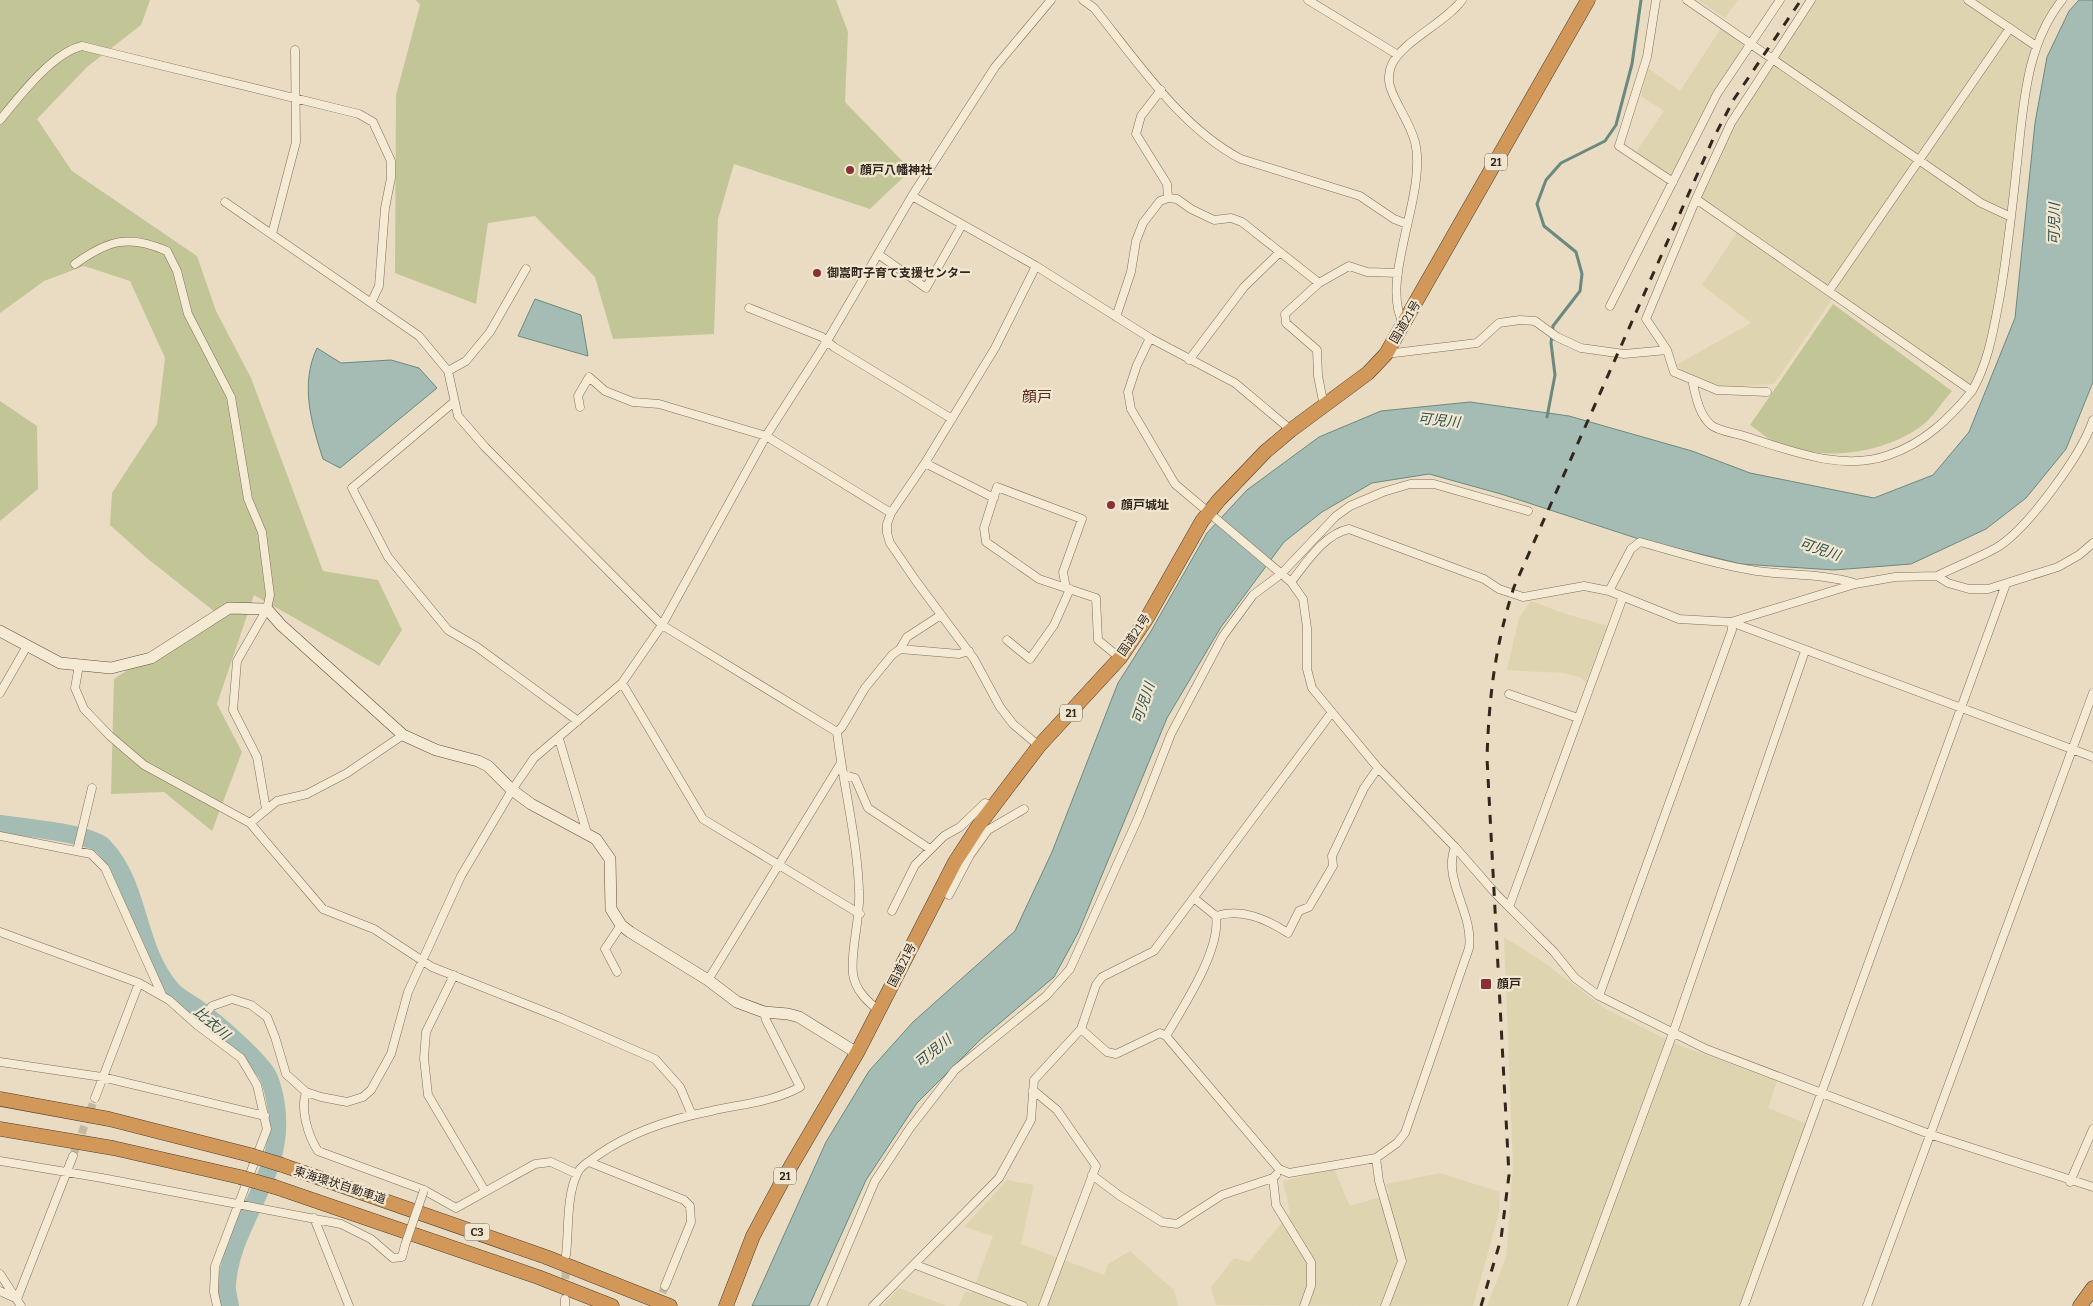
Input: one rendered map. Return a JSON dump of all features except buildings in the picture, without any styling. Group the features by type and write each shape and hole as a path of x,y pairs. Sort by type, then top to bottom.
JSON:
{"highway":[{"name":"国道21号","path":"726,1306 753,1236 784,1178 857,1053 955,862 984,827 992,806 1039,746 1120,658 1213,515 1242,474 1291,430 1368,373 1386,354 1588,0"},
{"name":"東海環状自動車道","path":"0,1099 109,1119 250,1155 546,1257 670,1306"},
{"name":"東海環状自動車道","path":"0,1129 113,1148 240,1177 538,1277 612,1306"},
{"path":"2080,1306 2093,1288"},
{"path":"2087,1306 2093,1288"}],"street":[{"path":"1083,0 1094,8 1161,90 1194,126 1224,150 1241,159 1360,196 1394,219 1407,224"},
{"path":"1308,0 1398,54"},
{"path":"1404,325 1398,315 1398,273 1418,164 1415,143 1408,120 1390,86 1391,65 1398,54 1454,10 1462,0"},
{"path":"1656,0 1646,57 1619,146 1672,182"},
{"path":"1687,0 1982,203 2011,217"},
{"path":"1610,306 1717,94 1780,0"},
{"path":"1768,392 1717,390 1674,372 1667,350 1646,319 1696,199 1731,123 1811,0"},
{"path":"1968,0 2036,46"},
{"path":"1692,380 1698,406 1712,426 1788,450 1826,459 1854,461 1887,456 1919,441 1946,420 1972,391 1982,374 1994,332 2009,248 2024,99 2036,46 2044,27 2062,0"},
{"path":"197,1025 212,1006 232,1000 251,1005 267,1018 286,1074 306,1092 347,1102 363,1097 371,1090 391,1054 408,992 461,876 512,790 534,758 622,683 662,625 766,436 827,342 912,196 995,67 1047,1"},
{"path":"1828,291 2010,28"},
{"path":"0,120 48,67 75,47 82,46 359,114 373,122 390,153 392,170 385,208 380,278 377,294 371,303"},
{"path":"272,234 296,142 294,99 295,50"},
{"path":"1161,90 1141,116 1136,134 1167,184 1168,198"},
{"path":"912,196 1036,266 1150,338 1235,383 1291,430"},
{"path":"1116,317 1131,272 1136,241 1143,223 1160,201 1168,198 1177,199 1191,209 1214,220 1231,218 1242,222 1319,282"},
{"path":"1696,199 1972,391"},
{"path":"225,202 419,336 448,371 458,416 485,447 662,625 837,732"},
{"path":"878,254 926,288 962,225"},
{"path":"75,264 97,248 113,243 141,241 167,251 176,271 188,314 231,397 242,474 248,499 262,532 268,566 270,595 267,609 237,662 233,710 257,757 266,809"},
{"path":"1189,360 1244,287 1280,252"},
{"path":"1036,266 995,348 925,464 891,513 887,524 887,534 890,543 941,616 969,651 1000,706 1013,724 1039,746"},
{"path":"1329,403 1318,376 1317,350 1286,323 1285,314 1319,282 1349,266 1367,272 1398,273"},
{"path":"448,371 466,361 490,332 526,269"},
{"path":"749,308 822,337 827,342 952,419"},
{"path":"1386,354 1477,343 1499,323 1520,320 1535,321 1557,337 1581,348 1624,354 1667,350"},
{"path":"1150,338 1137,365 1128,392 1131,409 1175,484 1291,582 1302,599 1307,628 1307,669 1312,688 1378,768 1554,952 1575,978 1599,996 1706,1048 1932,1135 2070,1182 2093,1187"},
{"path":"580,407 578,396 589,376 605,391 633,402 660,404 766,436 891,513"},
{"path":"454,402 352,488 388,557 448,630 476,647 578,721"},
{"path":"1731,622 1855,584 1895,577 1937,576 1997,547 2020,529 2042,502 2070,462 2093,420"},
{"path":"925,464 994,498"},
{"path":"822,1306 875,1181 910,1128 955,1070 1046,996 1070,969 1139,816 1171,734 1223,636 1243,606 1264,585 1281,574 1336,516 1363,500 1410,484 1434,484 1528,511"},
{"path":"1007,640 1030,659 1054,625 1068,588 1063,572 1082,520 997,487 984,528 986,542 1039,579 1068,588 1096,598 1098,640 1120,658"},
{"path":"1291,582 1326,540 1349,528 1484,579 1499,589 1523,597 1584,586 1609,591 1679,619 1731,622 1961,709 2093,756"},
{"path":"1609,591 1631,549 1640,542 1723,565 1754,571 1840,579 1855,584"},
{"path":"1937,576 1948,583 1969,590 2006,584 2058,567 2079,555 2093,543"},
{"path":"1744,1306 2006,584"},
{"path":"1509,907 1623,597"},
{"path":"0,631 60,663 111,668 151,658 229,608 267,609 281,625 402,735 436,750 478,761 499,775 512,790 548,815 588,833 596,839 610,859 611,908 621,925 647,944 708,980 737,1002 764,1012 799,1017 857,1053"},
{"path":"837,732 842,727 865,688 892,655 900,649 906,637 941,616"},
{"path":"1599,996 1732,630 1731,622"},
{"path":"0,692 27,646"},
{"path":"900,649 959,654 969,651"},
{"path":"1572,1306 1673,1033 1805,651"},
{"path":"79,665 76,688 81,702 84,708 110,736 144,765 250,823 323,909 374,929 422,961 570,1021 655,1059 680,1087 692,1115"},
{"path":"622,683 703,819 860,914"},
{"path":"1867,1306 1932,1135 2093,693"},
{"path":"1510,694 1578,718"},
{"path":"873,1306 916,1265 1000,1178 1031,1120 1034,1080 1081,1029 1096,985 1102,977 1154,951 1195,898 1214,867 1332,712"},
{"path":"837,732 841,763 845,775 859,888 860,914 853,974 859,989 870,1004 879,1010"},
{"path":"250,823 266,809 284,798 307,794 329,783 402,735"},
{"path":"559,738 588,833"},
{"path":"708,980 841,763"},
{"path":"1216,916 1245,913 1273,923 1288,933 1299,911 1309,907 1333,866 1332,856 1364,788 1378,768"},
{"path":"845,775 855,778 868,808 930,849"},
{"path":"77,851 92,788"},
{"path":"892,911 915,865 921,861 930,849 944,836 967,821 984,803 992,806"},
{"path":"950,895 984,827 1024,809"},
{"path":"0,836 91,854 105,868 162,995"},
{"path":"1081,1029 1107,1052 1116,1054 1160,1033 1166,1036 1279,1169 1289,1173 1376,1158 1397,1144 1405,1133 1469,948 1468,923 1453,876 1450,860 1455,847"},
{"path":"1166,1036 1202,973 1218,926 1216,916 1195,898"},
{"path":"617,972 606,950 621,925"},
{"path":"0,932 139,983 162,995 197,1025 241,1058 258,1085 267,1129 215,1266 214,1292 217,1306"},
{"path":"454,975 426,1032 424,1058 428,1095 485,1192"},
{"path":"95,1098 139,983"},
{"path":"566,1255 573,1185 577,1174 589,1162 614,1144 638,1131 692,1115 786,1095 800,1087 766,1020 764,1012"},
{"path":"0,1062 102,1077 265,1116"},
{"path":"1033,1090 1057,1110 1096,1166 1043,1306"},
{"path":"306,1092 302,1103 313,1143 318,1151 424,1190 456,1208 535,1164 551,1162 577,1174"},
{"path":"2070,1182 2093,1129"},
{"path":"19,1303 73,1156"},
{"path":"1376,1158 1379,1181 1402,1260 1385,1306"},
{"path":"0,1161 341,1224 364,1235 393,1258 402,1257 424,1190"},
{"path":"589,1162 684,1200 690,1206 691,1222 665,1286"},
{"path":"1279,1169 1274,1178 1276,1205 1311,1262 1310,1286 1304,1306"},
{"path":"1092,1175 1120,1196 1162,1222 1177,1224 1222,1194 1274,1178"},
{"path":"314,1218 349,1306"},
{"path":"916,1265 1023,1306"},
{"path":"0,1274 19,1303"},
{"path":"0,1290 19,1303"}],"shaded area":[{"path":"1698,0 1738,0 1725,18"},
{"path":"1815,0 2059,0 2025,78 2008,210 2006,248 1980,372 1972,386 1837,292 1774,384 1723,387 1683,371 1676,365 1751,323 1702,285 1742,225 1700,197 1733,127"},
{"path":"1721,28 1744,46 1703,111 1670,177 1636,152 1664,111 1641,96 1648,68 1680,91"},
{"path":"1531,601 1563,613 1608,626 1586,682 1580,677 1564,673 1507,670 1519,618"},
{"path":"1504,937 1545,963 1604,1008 1676,1044 1777,1081 1768,1108 1807,1124 1739,1306 1487,1306 1506,1257 1513,1167"},
{"path":"1334,1169 1350,1206 1390,1194 1386,1184 1440,1173 1500,1192 1499,1213 1473,1306 1216,1305 1211,1287 1234,1258 1249,1262 1290,1213 1283,1181"},
{"path":"1007,1180 1034,1185 1021,1244 1104,1275 1108,1264 1130,1251 1174,1290 1178,1306 959,1306 965,1292 972,1293 993,1236 964,1227"},
{"path":"899,1288 947,1306 882,1306"}],"green space":[{"path":"0,0 150,0 141,25 87,67 37,119 72,171 197,256 216,311 251,378 323,571 378,580 402,630 379,666 254,595 217,704 242,752 212,831 164,792 111,794 114,679 215,612 148,559 110,525 112,493 157,424 165,358 130,281 84,266 44,281 0,313"},
{"path":"416,0 836,0 848,32 845,102 911,170 870,209 734,164 718,219 714,334 613,339 595,277 535,216 488,223 476,304 395,273 396,95 420,5"},
{"path":"1833,304 1952,391 1932,416 1919,428 1903,437 1868,450 1830,453 1811,452 1775,442 1750,425"},
{"path":"0,401 37,426 38,489 0,521"}],"water":[{"name":"可児川","path":"2079,0 2093,0 2093,382 2066,449 2026,498 1986,529 1911,564 1834,570 1741,564 1642,540 1501,494 1429,474 1372,483 1322,512 1284,542 1221,627 1167,718 1078,933 1054,977 981,1039 917,1103 866,1180 809,1306 752,1306 826,1142 869,1071 913,1022 1015,931 1052,852 1118,683 1151,631 1207,533 1247,490 1319,437 1381,411 1470,402 1569,416 1692,451 1750,473 1874,498 1933,475 1969,432 2015,318 2035,123 2047,57 2069,11"},
{"path":"535,299 581,315 588,356 518,336"},
{"path":"317,348 341,363 391,360 419,368 437,388 340,468 323,459 311,417 308,389 309,375"}],"waterway":[{"path":"1547,417 1555,375 1551,343 1553,326 1580,291 1582,274 1576,252 1544,226 1537,204 1546,180 1561,163 1605,141 1616,125 1632,64 1641,0"},
{"name":"比衣川","path":"0,824 70,834 96,841 103,846 125,879 144,936 159,973 177,995 225,1031 267,1074 273,1090 276,1108 276,1140 264,1181 230,1262 227,1287 230,1306"}],"tunnel":[{"path":"73,1156 95,1098"},
{"path":"565,1291 566,1262"},
{"path":"658,1304 665,1286"}],"railway":[{"path":"1481,1306 1501,1239 1509,1175 1487,758 1491,692 1507,609 1514,587 1713,139 1734,99 1801,0"}],"place":[{"name":"顔戸八幡神社","path":"850,170"},
{"name":"御嵩町子育て支援センター","path":"817,273"},
{"name":"顔戸城址","path":"1111,505"},
{"name":"顔戸","path":"1486,984"}],"district":[{"name":"顔戸","path":"1037,397"}]}
